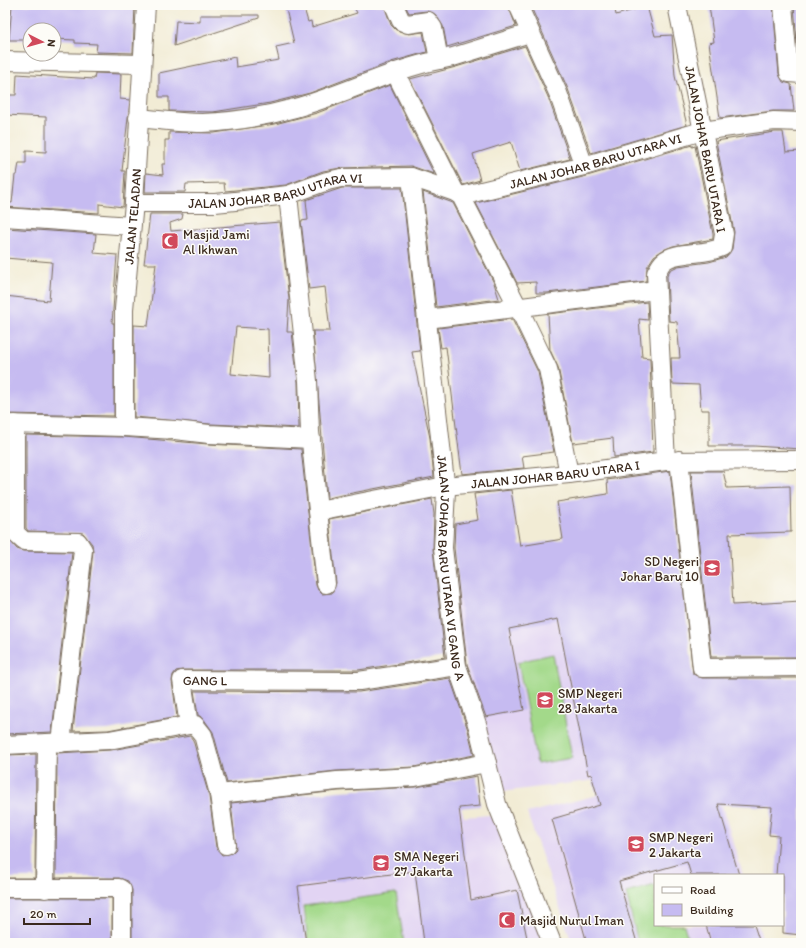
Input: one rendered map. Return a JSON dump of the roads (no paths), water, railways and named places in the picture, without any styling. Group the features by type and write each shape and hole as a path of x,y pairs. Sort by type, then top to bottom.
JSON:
{"street":[{"name":"JALAN TELADAN","path":"124,427 124,309 134,202 146,5"},
{"path":"394,5 401,21 408,24 428,22 433,28 439,60"},
{"path":"518,5 558,93 584,166"},
{"name":"JALAN JOHAR BARU UTARA I","path":"672,461 656,290 656,273 663,262 676,256 712,252 722,247 724,234 677,5"},
{"path":"783,5 789,73 801,74"},
{"path":"138,118 201,123 234,120 294,108 338,94 415,64 453,57 530,33"},
{"path":"5,61 142,64"},
{"path":"395,72 518,307 548,369 569,474"},
{"name":"JALAN JOHAR BARU UTARA VI","path":"134,202 215,203 288,195 327,181 341,178 411,177 458,194 584,166 702,131 774,121 801,122"},
{"name":"JALAN JOHAR BARU UTARA VI GANG A","path":"411,177 445,486 444,548 457,666 478,726 497,804 552,943"},
{"path":"288,195 308,381 311,439 326,584"},
{"path":"5,217 131,226"},
{"path":"427,319 656,290"},
{"path":"45,889 54,743 83,550 78,542 24,541 14,533 10,424 124,427 209,434 311,439"},
{"name":"JALAN JOHAR BARU UTARA I","path":"318,511 445,486 569,474 672,461 801,460"},
{"path":"672,461 702,668 801,666"},
{"name":"GANG L","path":"189,725 182,680 359,681 457,666"},
{"path":"5,745 109,740 195,725 203,734 219,794 226,845"},
{"path":"219,794 337,781 415,777 487,763"},
{"path":"5,888 45,889 116,887 122,890 122,943"}],"place":[{"name":"Masjid Jami Al Ikhwan","path":"170,241"},
{"name":"SD Negeri Johar Baru 10","path":"712,568"},
{"name":"SMP Negeri 28 Jakarta","path":"545,700"},
{"name":"SMP Negeri 2 Jakarta","path":"636,844"},
{"name":"SMA Negeri 27 Jakarta","path":"381,863"},
{"name":"Masjid Nurul Iman","path":"507,920"}]}
